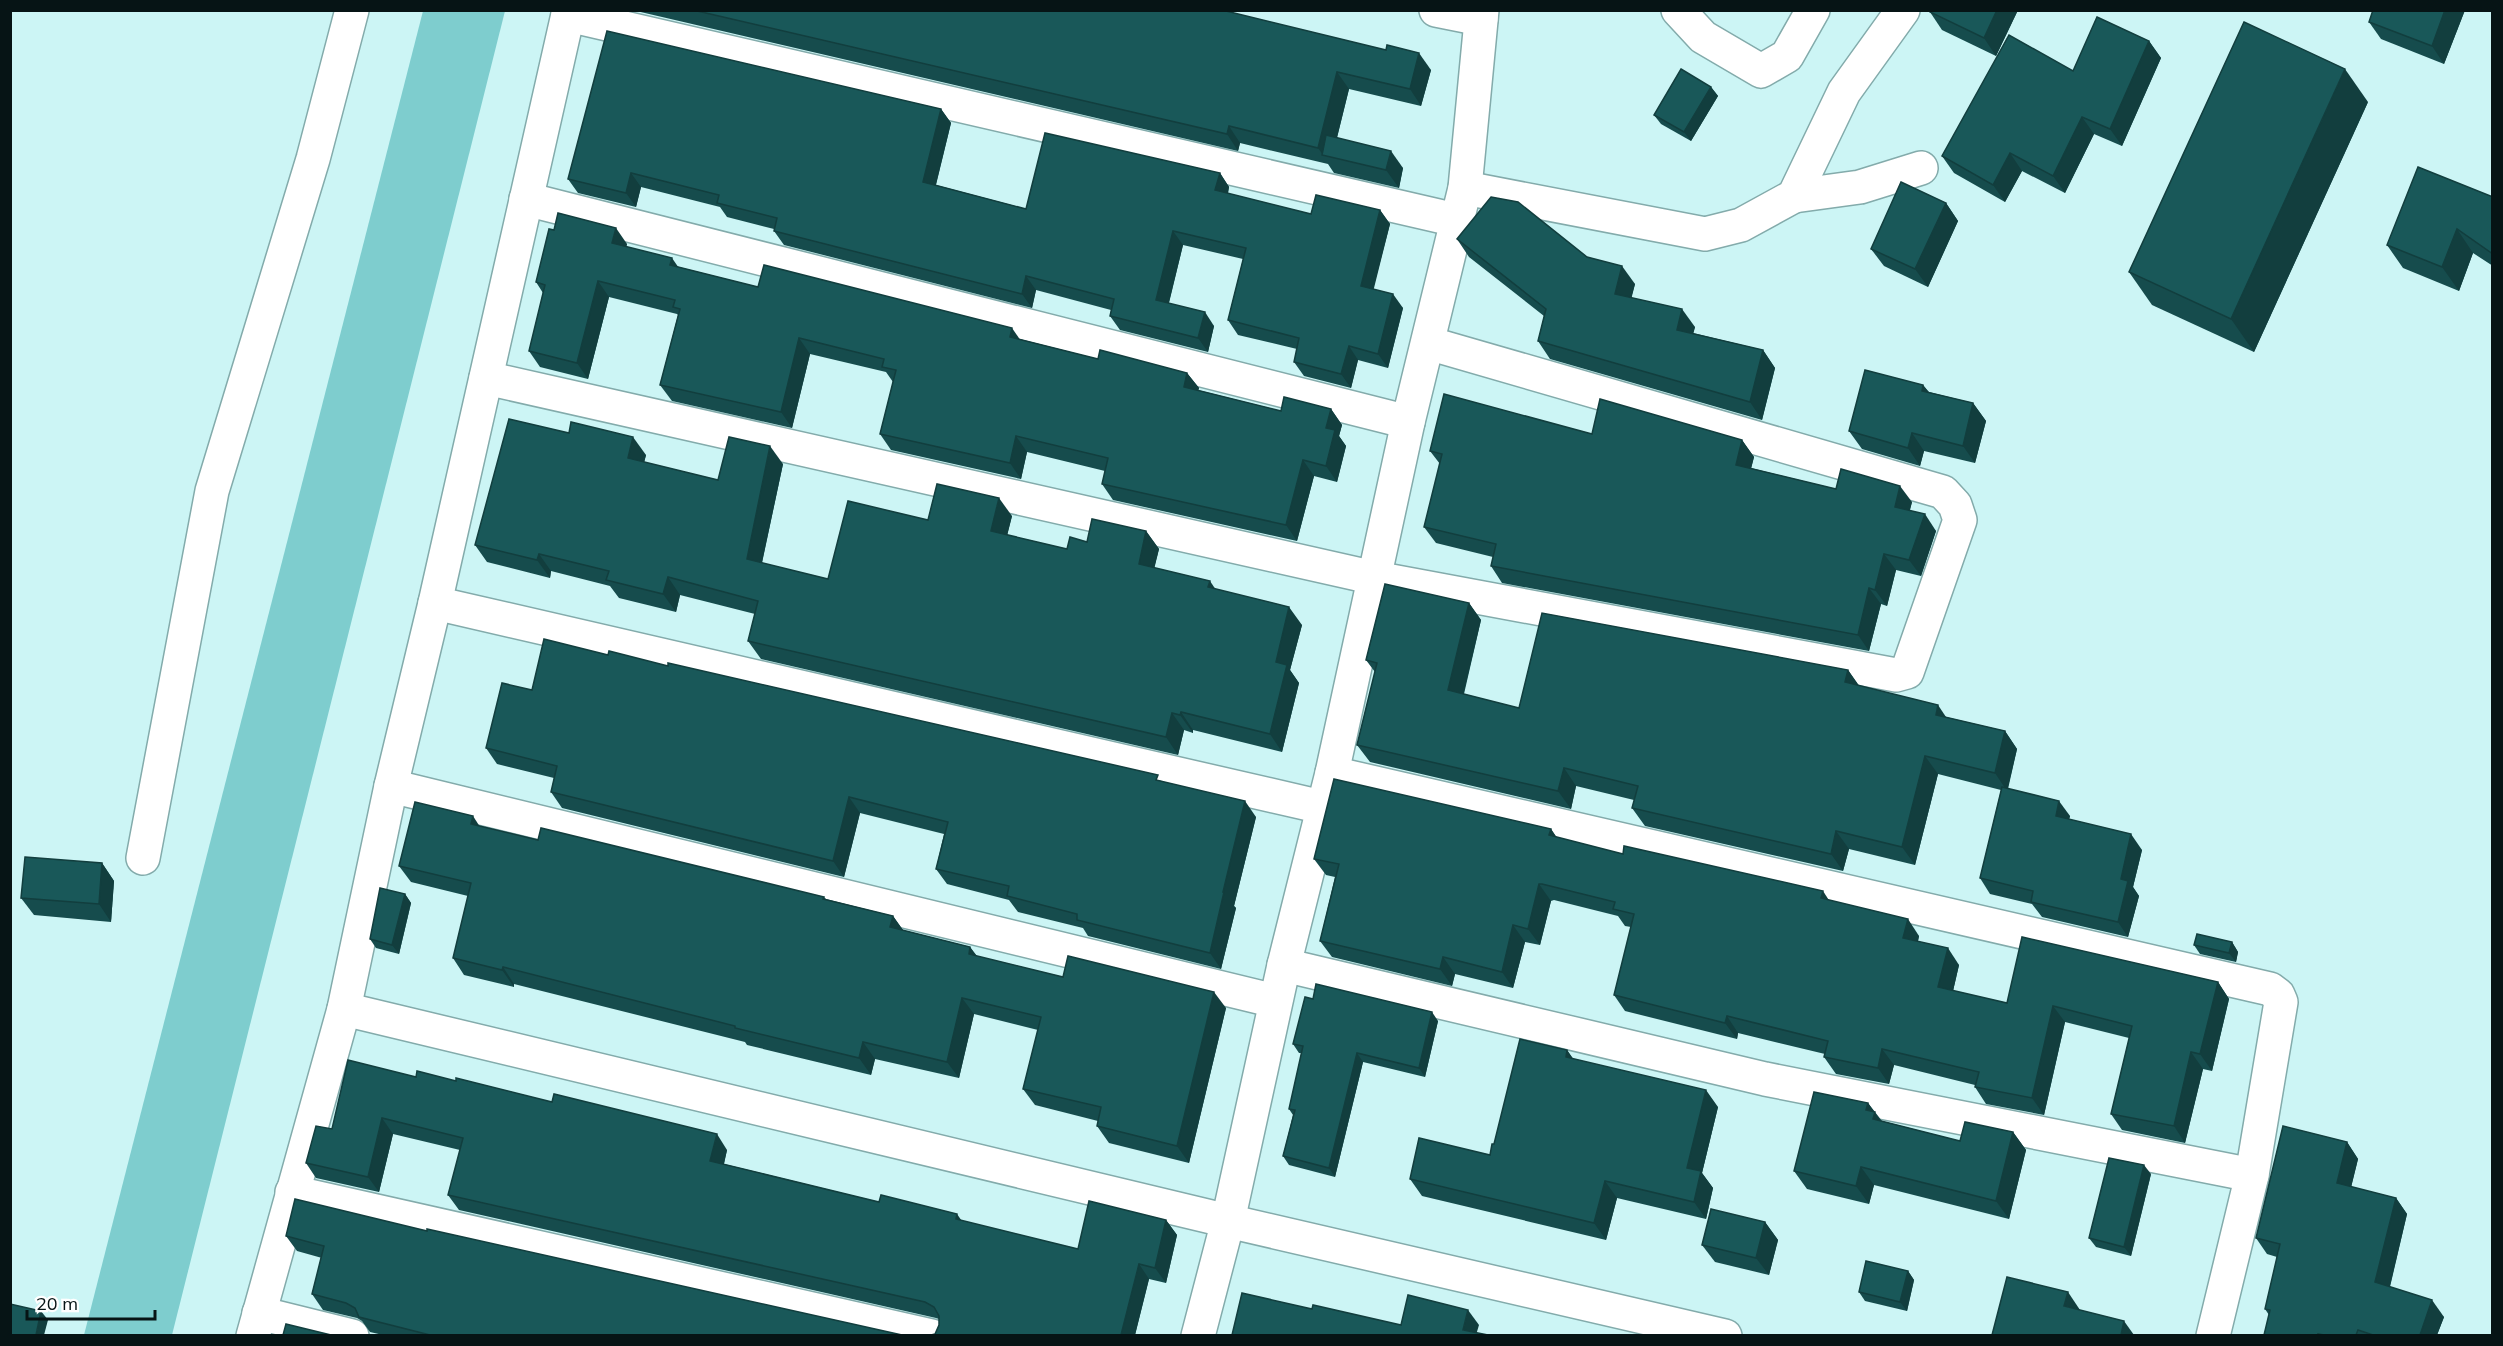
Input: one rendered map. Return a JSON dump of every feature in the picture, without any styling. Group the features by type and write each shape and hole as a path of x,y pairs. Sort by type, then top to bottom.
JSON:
{"street":[{"path":"143,858 212,491 313,159 352,10"},
{"path":"1198,1335 1228,1221 1275,1001 1332,773 1408,422 1465,188 1482,15 1436,10"},
{"path":"1678,10 1703,36 1761,71 1787,56 1813,10"},
{"path":"1794,196 1844,92 1903,10"},
{"path":"352,1335 256,1324 344,1009 391,786 435,603 568,13 1456,220"},
{"path":"1465,188 1705,234 1741,225 1794,196 1860,187 1921,168"},
{"path":"526,199 1408,422"},
{"path":"486,378 1374,578 1896,675 1907,672 1960,520 1955,505 1943,492 1428,343"},
{"path":"435,603 1322,807"},
{"path":"1332,773 2270,989 2278,995 2281,1002 2252,1175 2214,1335"},
{"path":"391,786 1275,1001"},
{"path":"1284,965 1765,1079 2252,1175"},
{"path":"344,1009 1228,1221 1725,1335"},
{"path":"292,1192 932,1335"}],"water":[{"path":"423,11 505,11 172,1335 84,1335"}],"building":[{"path":"693,10 1222,10 1386,50 1387,45 1419,53 1410,89 1337,72 1318,148 1229,126 1227,134"},
{"path":"1931,10 1997,10 1984,38 1930,12"},
{"path":"2373,10 2445,10 2432,46 2369,22"},
{"path":"2097,17 2149,41 2110,129 2082,117 2053,176 2010,153 1993,185 1942,156 2009,35 2073,71"},
{"path":"2244,22 2345,69 2231,319 2129,272"},
{"path":"607,31 941,109 923,182 1026,209 1045,133 1220,173 1215,190 1311,214 1316,195 1380,210 1361,286 1393,294 1378,354 1349,346 1341,374 1294,362 1299,338 1228,320 1246,248 1173,231 1156,300 1205,312 1198,338 1110,316 1114,299 1026,276 1022,294 774,231 777,218 717,203 719,195 631,173 626,193 568,179"},
{"path":"1681,69 1711,87 1684,132 1654,115"},
{"path":"1326,135 1391,151 1386,170 1322,155"},
{"path":"2418,167 2493,197 2493,254 2457,229 2442,267 2387,245"},
{"path":"1901,182 1946,203 1915,269 1871,249"},
{"path":"1491,197 1518,202 1587,257 1622,266 1615,294 1682,309 1677,330 1763,350 1750,402 1538,341 1546,309 1457,239"},
{"path":"558,213 616,228 612,243 672,258 670,265 758,287 764,265 1012,328 1010,337 1098,359 1100,350 1187,373 1184,387 1281,411 1284,397 1331,409 1326,428 1335,430 1326,466 1303,460 1286,525 1102,484 1108,458 1016,436 1010,463 880,434 896,370 882,367 884,359 799,338 781,412 660,385 680,309 673,307 675,300 598,281 577,363 529,351 545,285 536,282 549,229 554,230"},
{"path":"1865,370 1923,385 1922,391 1973,403 1963,446 1912,433 1908,448 1849,431"},
{"path":"1444,394 1592,434 1600,399 1742,440 1736,465 1836,489 1841,469 1900,486 1895,507 1925,514 1909,560 1884,554 1875,590 1869,588 1858,635 1491,566 1496,544 1424,527 1442,454 1430,451"},
{"path":"509,419 569,433 571,422 633,437 628,458 718,480 729,437 770,446 747,559 828,579 848,501 928,520 937,484 999,498 991,531 1067,549 1070,537 1087,542 1092,519 1146,531 1139,564 1210,581 1208,587 1289,607 1276,662 1287,665 1270,734 1181,712 1180,715 1172,713 1166,737 748,641 758,601 668,577 663,594 606,580 609,571 539,554 537,560 475,545"},
{"path":"1385,584 1469,603 1448,690 1519,708 1542,613 1848,670 1845,682 1938,705 1936,715 2005,731 1995,773 1925,756 1902,847 1836,831 1831,854 1632,808 1638,786 1564,768 1558,791 1357,745 1377,663 1366,660"},
{"path":"544,639 608,655 609,651 668,666 668,663 1158,775 1156,780 1245,801 1210,953 1077,920 1077,914 1007,896 1009,886 936,869 948,822 849,797 833,861 551,792 557,766 486,748 502,683 532,690"},
{"path":"1334,779 1551,829 1549,835 1623,854 1624,846 1823,891 1821,898 1908,919 1903,938 1948,948 1938,987 2007,1003 2022,937 2218,982 2200,1054 2191,1052 2174,1126 2111,1114 2132,1026 2053,1006 2032,1098 1975,1087 1979,1072 1882,1049 1878,1068 1824,1057 1828,1041 1727,1016 1725,1023 1614,995 1634,914 1613,909 1615,902 1542,884 1539,884 1528,929 1513,925 1502,972 1443,957 1440,969 1320,941 1339,864 1314,859"},
{"path":"2002,787 2059,801 2056,816 2131,834 2121,879 2128,881 2118,922 2031,902 2033,891 1980,878"},
{"path":"415,802 473,816 471,824 538,840 541,828 824,897 823,899 893,916 890,927 970,947 969,954 1063,977 1068,956 1214,992 1177,1146 1097,1126 1101,1107 1023,1089 1041,1017 962,998 947,1062 863,1042 859,1058 503,967 502,970 453,958 471,883 399,866"},
{"path":"25,857 102,863 99,904 21,898"},
{"path":"380,888 405,894 392,945 370,939"},
{"path":"2197,934 2232,942 2229,953 2194,945"},
{"path":"1316,984 1432,1012 1419,1068 1357,1053 1329,1168 1283,1156 1295,1110 1289,1109 1303,1046 1293,1044 1305,997 1313,999"},
{"path":"1520,1039 1567,1050 1566,1057 1706,1090 1687,1168 1701,1171 1694,1202 1605,1181 1594,1223 1410,1179 1419,1138 1490,1155"},
{"path":"348,1060 416,1077 417,1071 456,1081 456,1078 552,1102 554,1094 717,1134 710,1161 879,1202 881,1195 957,1214 956,1219 1078,1249 1089,1201 1166,1220 1155,1268 1139,1264 1121,1335 931,1335 935,1334 939,1325 939,1316 934,1307 925,1302 448,1195 463,1138 382,1118 368,1177 306,1163 316,1126 332,1129"},
{"path":"1814,1092 1868,1103 1866,1110 1875,1112 1873,1119 1960,1141 1965,1122 2013,1132 1996,1201 1861,1167 1856,1186 1794,1171"},
{"path":"2283,1126 2347,1142 2337,1183 2396,1198 2375,1282 2432,1300 2420,1335 2373,1335 2358,1330 2356,1335 2264,1335 2270,1310 2265,1309 2280,1244 2256,1238"},
{"path":"2109,1158 2144,1165 2124,1247 2089,1238"},
{"path":"295,1199 427,1231 427,1229 902,1335 430,1335 359,1317 355,1308 346,1303 312,1294 324,1246 286,1236"},
{"path":"1711,1209 1765,1222 1756,1258 1702,1245"},
{"path":"1866,1261 1908,1271 1900,1302 1859,1292"},
{"path":"2007,1277 2068,1292 2064,1306 2124,1321 2121,1335 1992,1335"},
{"path":"1242,1293 1312,1309 1313,1305 1401,1325 1408,1295 1468,1310 1463,1330 1488,1335 1232,1335"},
{"path":"10,1304 41,1311 36,1335 10,1335"},
{"path":"286,1324 331,1335 283,1335"}]}
